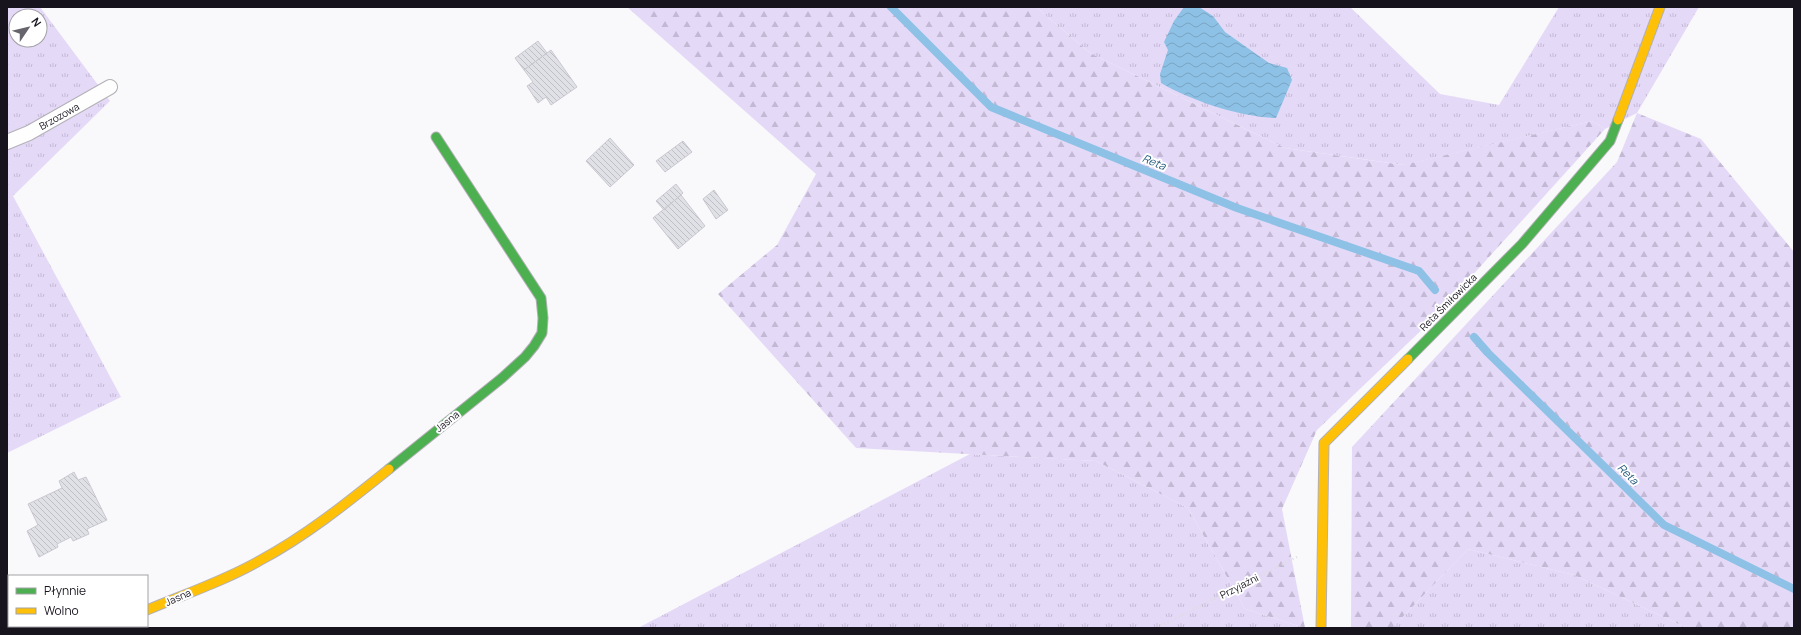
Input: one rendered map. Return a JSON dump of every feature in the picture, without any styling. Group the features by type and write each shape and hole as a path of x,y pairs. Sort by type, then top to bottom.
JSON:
{"street":[{"name":"Reta Śmiłowicka","path":"1322,628 1324,443 1522,244 1610,141 1660,7"},
{"name":"Jasna","path":"148,610 232,574 266,557 327,517 488,389 527,354 541,336 543,321 541,298 436,137"}],"lane":[{"name":"Brzozowa","path":"7,142 29,133 110,87"}],"path":[{"name":"Przyjaźni","path":"1157,628 1322,544"}],"green space":[{"path":"7,7 41,8 8,8 8,48 48,48 48,18 110,101 13,196 121,397 7,453"},
{"path":"627,7 1036,7 1090,53 1285,148 1403,165 1592,121 1605,129 1431,321 1317,430 1282,509 1305,628 1245,609 1188,508 1096,461 856,448 718,294 777,245 816,174"},
{"path":"1036,7 1350,7 1440,94 1499,105 1559,7 1699,7 1637,113 1605,129 1592,121 1404,165 1285,148 1090,53"},
{"path":"1637,113 1701,139 1794,252 1794,628 1687,628 1574,575 1468,549 1392,628 1351,628 1352,447 1617,162"},
{"path":"970,454 1096,461 1188,508 1245,609 1305,628 638,628"},
{"path":"1468,549 1574,575 1687,628 1392,628"}],"water":[{"path":"1184,7 1199,7 1213,16 1225,32 1269,63 1287,68 1292,80 1276,118 1247,115 1217,107 1173,90 1161,83 1160,74 1168,50 1164,42 1174,21"}],"building":[{"path":"538,41 547,53 524,70 515,58"},
{"path":"551,50 577,87 551,105 546,97 538,103 527,86 533,82 524,70"},
{"path":"610,138 634,165 610,187 586,161"},
{"path":"683,141 692,152 665,172 656,161"},
{"path":"676,184 683,193 664,210 656,201"},
{"path":"714,190 728,210 716,219 703,199"},
{"path":"681,195 705,226 678,249 653,218"},
{"path":"74,472 78,480 86,477 107,520 87,529 89,534 73,541 71,537 57,544 58,547 39,557 27,531 38,525 28,504 62,488 59,481"},
{"path":"7,603 8,627 29,628 7,628"}],"waterway":[{"name":"Reta","path":"891,7 991,107 1237,208 1419,271 1435,290"},
{"name":"Reta","path":"1474,337 1488,353 1664,525 1794,589"}],"traffic: fast":[{"path":"1408,359 1522,244 1610,141 1618,120"},
{"path":"389,469 502,378 525,357 542,333 543,318 541,298 436,137"}],"traffic: slow":[{"path":"1618,120 1660,7"},
{"path":"1321,628 1324,443 1408,359"},
{"path":"148,610 232,575 276,551 326,518 389,469"}]}
